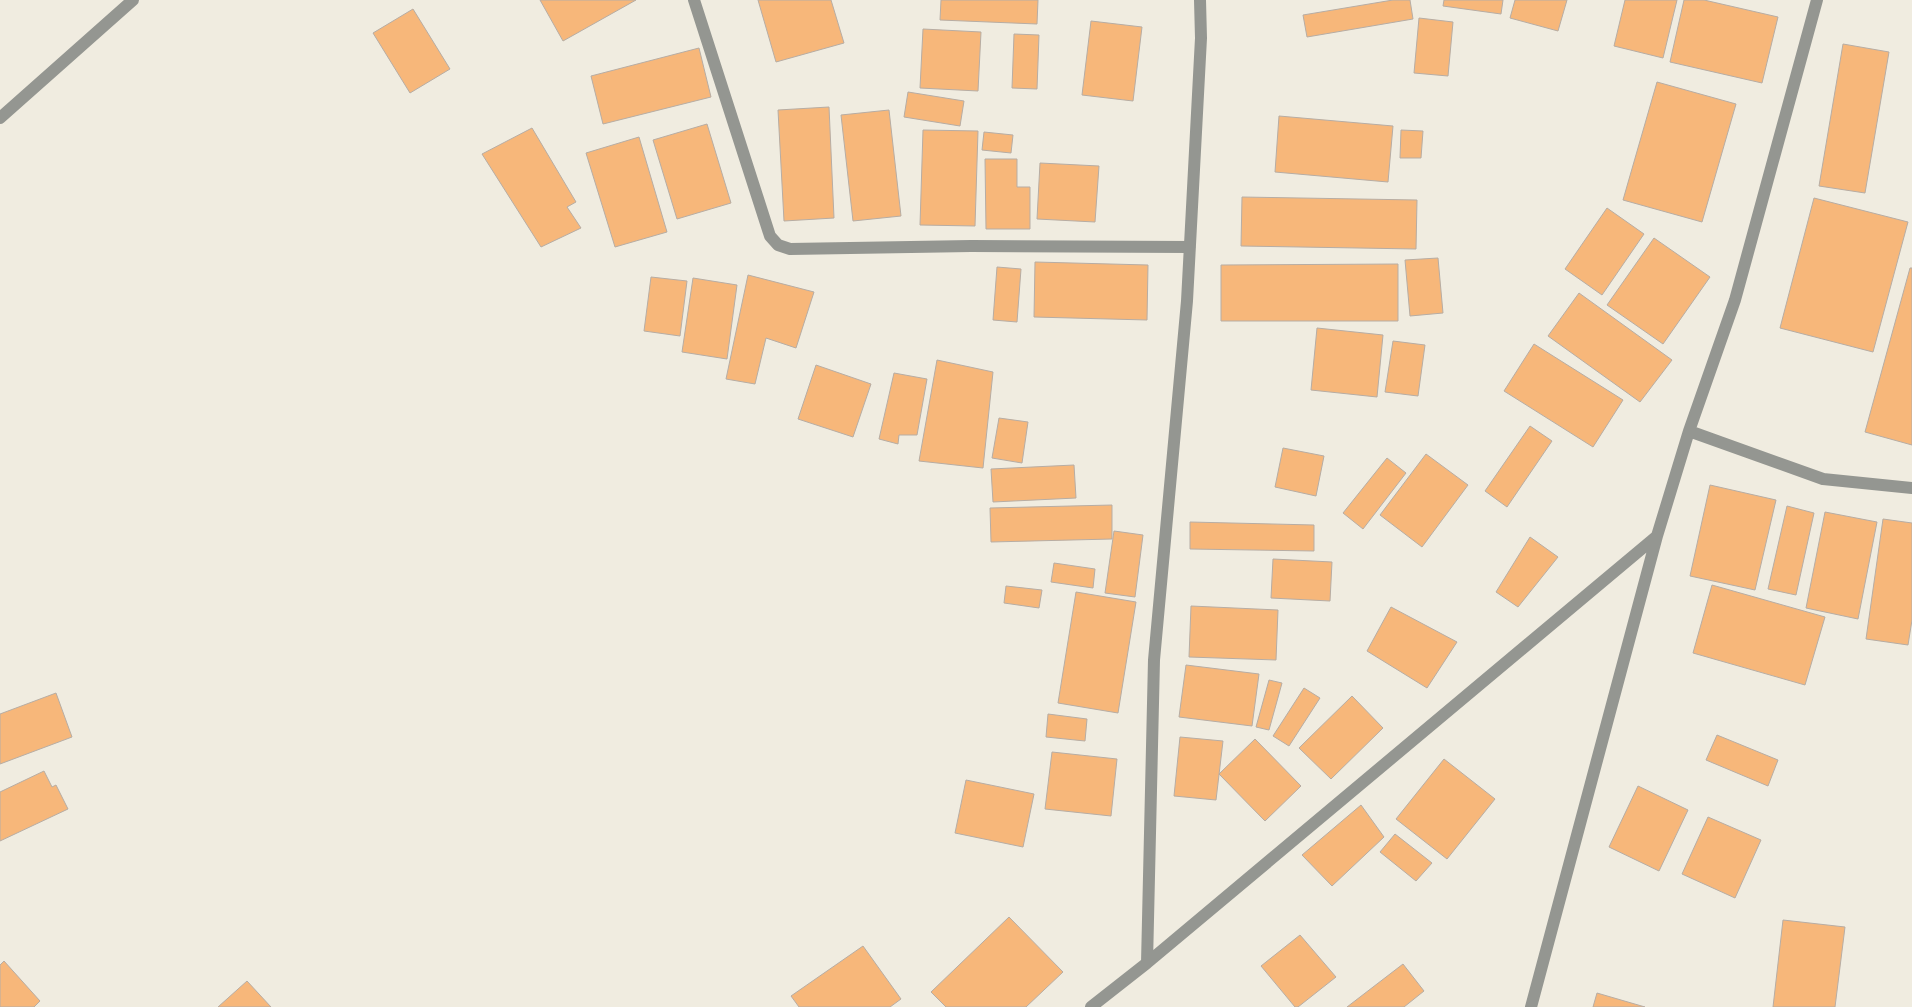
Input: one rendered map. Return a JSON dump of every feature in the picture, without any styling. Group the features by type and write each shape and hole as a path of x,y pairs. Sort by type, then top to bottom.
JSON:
{"street":[{"path":"0,118 134,0"},
{"path":"694,0 770,236 778,245 790,249 971,246 1190,247"},
{"path":"1147,963 1154,660 1188,301 1200,0"},
{"path":"1531,1007 1657,536 1689,432 1735,300 1817,0"},
{"path":"1689,432 1823,479 1912,488"},
{"path":"1091,1007 1147,963 1657,536"}],"building":[{"path":"540,0 636,0 563,41"},
{"path":"758,0 831,0 844,43 776,62"},
{"path":"941,0 1038,0 1037,24 940,20"},
{"path":"1393,0 1410,0 1413,19 1307,37 1303,15"},
{"path":"1444,0 1503,0 1501,14 1443,6"},
{"path":"1515,0 1567,0 1558,31 1510,18"},
{"path":"1625,0 1677,0 1663,58 1614,46"},
{"path":"1684,0 1704,0 1778,17 1762,83 1670,62"},
{"path":"413,9 450,69 410,93 373,33"},
{"path":"1419,18 1453,22 1448,76 1414,73"},
{"path":"1091,21 1142,27 1133,101 1082,95"},
{"path":"923,29 981,32 978,91 920,88"},
{"path":"1014,34 1039,35 1037,89 1012,88"},
{"path":"1843,44 1889,52 1865,193 1819,186"},
{"path":"699,48 711,97 603,124 591,76"},
{"path":"1657,82 1736,104 1702,222 1623,200"},
{"path":"908,92 964,101 960,126 904,117"},
{"path":"829,107 834,218 784,221 778,110"},
{"path":"889,110 901,216 853,221 841,115"},
{"path":"1279,116 1393,126 1388,182 1275,172"},
{"path":"707,124 731,203 677,219 653,140"},
{"path":"532,128 576,202 567,207 581,228 541,247 482,154"},
{"path":"923,130 978,131 975,226 920,225"},
{"path":"1401,130 1423,131 1421,158 1400,158"},
{"path":"984,132 1013,135 1011,153 982,150"},
{"path":"639,137 667,232 615,247 586,153"},
{"path":"985,159 1017,159 1017,187 1030,187 1030,229 986,229"},
{"path":"1040,163 1099,166 1095,222 1037,219"},
{"path":"1242,197 1417,200 1416,249 1241,246"},
{"path":"1814,198 1908,222 1873,352 1780,328"},
{"path":"1607,208 1644,234 1602,295 1565,269"},
{"path":"1654,238 1710,277 1663,344 1607,305"},
{"path":"1438,258 1443,313 1410,316 1405,260"},
{"path":"1035,262 1148,265 1147,320 1034,317"},
{"path":"1398,264 1398,321 1221,321 1221,265"},
{"path":"997,267 1021,269 1017,322 993,320"},
{"path":"1910,268 1912,268 1912,445 1865,432"},
{"path":"748,275 814,292 796,348 766,338 755,384 726,379"},
{"path":"651,277 687,281 680,336 644,331"},
{"path":"693,278 737,285 727,359 682,352"},
{"path":"1579,293 1672,360 1640,402 1548,336"},
{"path":"1317,328 1383,335 1377,397 1311,390"},
{"path":"1393,341 1425,345 1418,396 1385,392"},
{"path":"1534,344 1623,400 1593,447 1504,391"},
{"path":"937,360 993,372 983,468 919,461"},
{"path":"816,365 871,384 853,437 798,419"},
{"path":"894,373 927,379 917,435 899,435 898,444 879,439"},
{"path":"999,418 1028,422 1022,463 992,458"},
{"path":"1530,426 1552,441 1507,507 1485,491"},
{"path":"1283,448 1324,456 1316,496 1275,487"},
{"path":"1426,454 1468,485 1422,547 1380,515"},
{"path":"1387,458 1406,473 1363,529 1343,513"},
{"path":"1074,465 1076,498 993,502 991,469"},
{"path":"1710,485 1776,500 1755,590 1690,576"},
{"path":"1112,505 1112,539 991,542 990,508"},
{"path":"1787,506 1814,513 1796,595 1768,589"},
{"path":"1825,512 1877,522 1858,619 1806,608"},
{"path":"1883,519 1912,523 1912,620 1908,645 1866,639"},
{"path":"1190,522 1314,525 1314,551 1190,549"},
{"path":"1114,531 1143,535 1135,597 1105,593"},
{"path":"1530,537 1558,557 1518,607 1496,592"},
{"path":"1273,559 1332,562 1330,601 1271,598"},
{"path":"1054,563 1095,569 1093,588 1051,582"},
{"path":"1712,585 1825,617 1805,685 1693,653"},
{"path":"1006,586 1042,590 1039,608 1004,603"},
{"path":"1076,592 1136,602 1118,713 1058,703"},
{"path":"1191,606 1278,610 1276,660 1189,657"},
{"path":"1391,607 1457,642 1427,688 1367,651"},
{"path":"1186,665 1259,674 1252,726 1179,717"},
{"path":"1269,680 1282,683 1269,730 1256,727"},
{"path":"1304,688 1320,698 1289,746 1273,736"},
{"path":"56,693 72,737 0,764 0,714"},
{"path":"1352,696 1383,728 1331,779 1299,748"},
{"path":"1048,714 1087,719 1085,741 1046,737"},
{"path":"1717,735 1778,760 1768,786 1706,760"},
{"path":"1180,737 1223,741 1216,800 1174,796"},
{"path":"1255,739 1301,786 1265,821 1219,774"},
{"path":"1052,752 1117,759 1111,816 1045,809"},
{"path":"1444,759 1495,799 1447,859 1396,819"},
{"path":"44,771 52,787 56,785 68,809 0,841 0,792"},
{"path":"966,780 1034,794 1023,847 955,833"},
{"path":"1638,786 1688,810 1659,871 1609,847"},
{"path":"1361,805 1384,837 1332,886 1302,855"},
{"path":"1708,817 1761,840 1735,898 1682,874"},
{"path":"1395,834 1432,863 1416,881 1380,852"},
{"path":"1009,917 1063,972 1026,1007 946,1007 931,992"},
{"path":"1783,920 1845,927 1835,1007 1773,1007"},
{"path":"1300,935 1336,977 1298,1007 1295,1007 1261,966"},
{"path":"863,946 901,999 890,1007 799,1007 791,996"},
{"path":"4,961 40,1001 34,1007 0,1007 0,965"},
{"path":"1403,964 1424,991 1404,1007 1347,1007"},
{"path":"247,981 271,1007 218,1007"},
{"path":"1597,993 1645,1007 1593,1007"}]}
